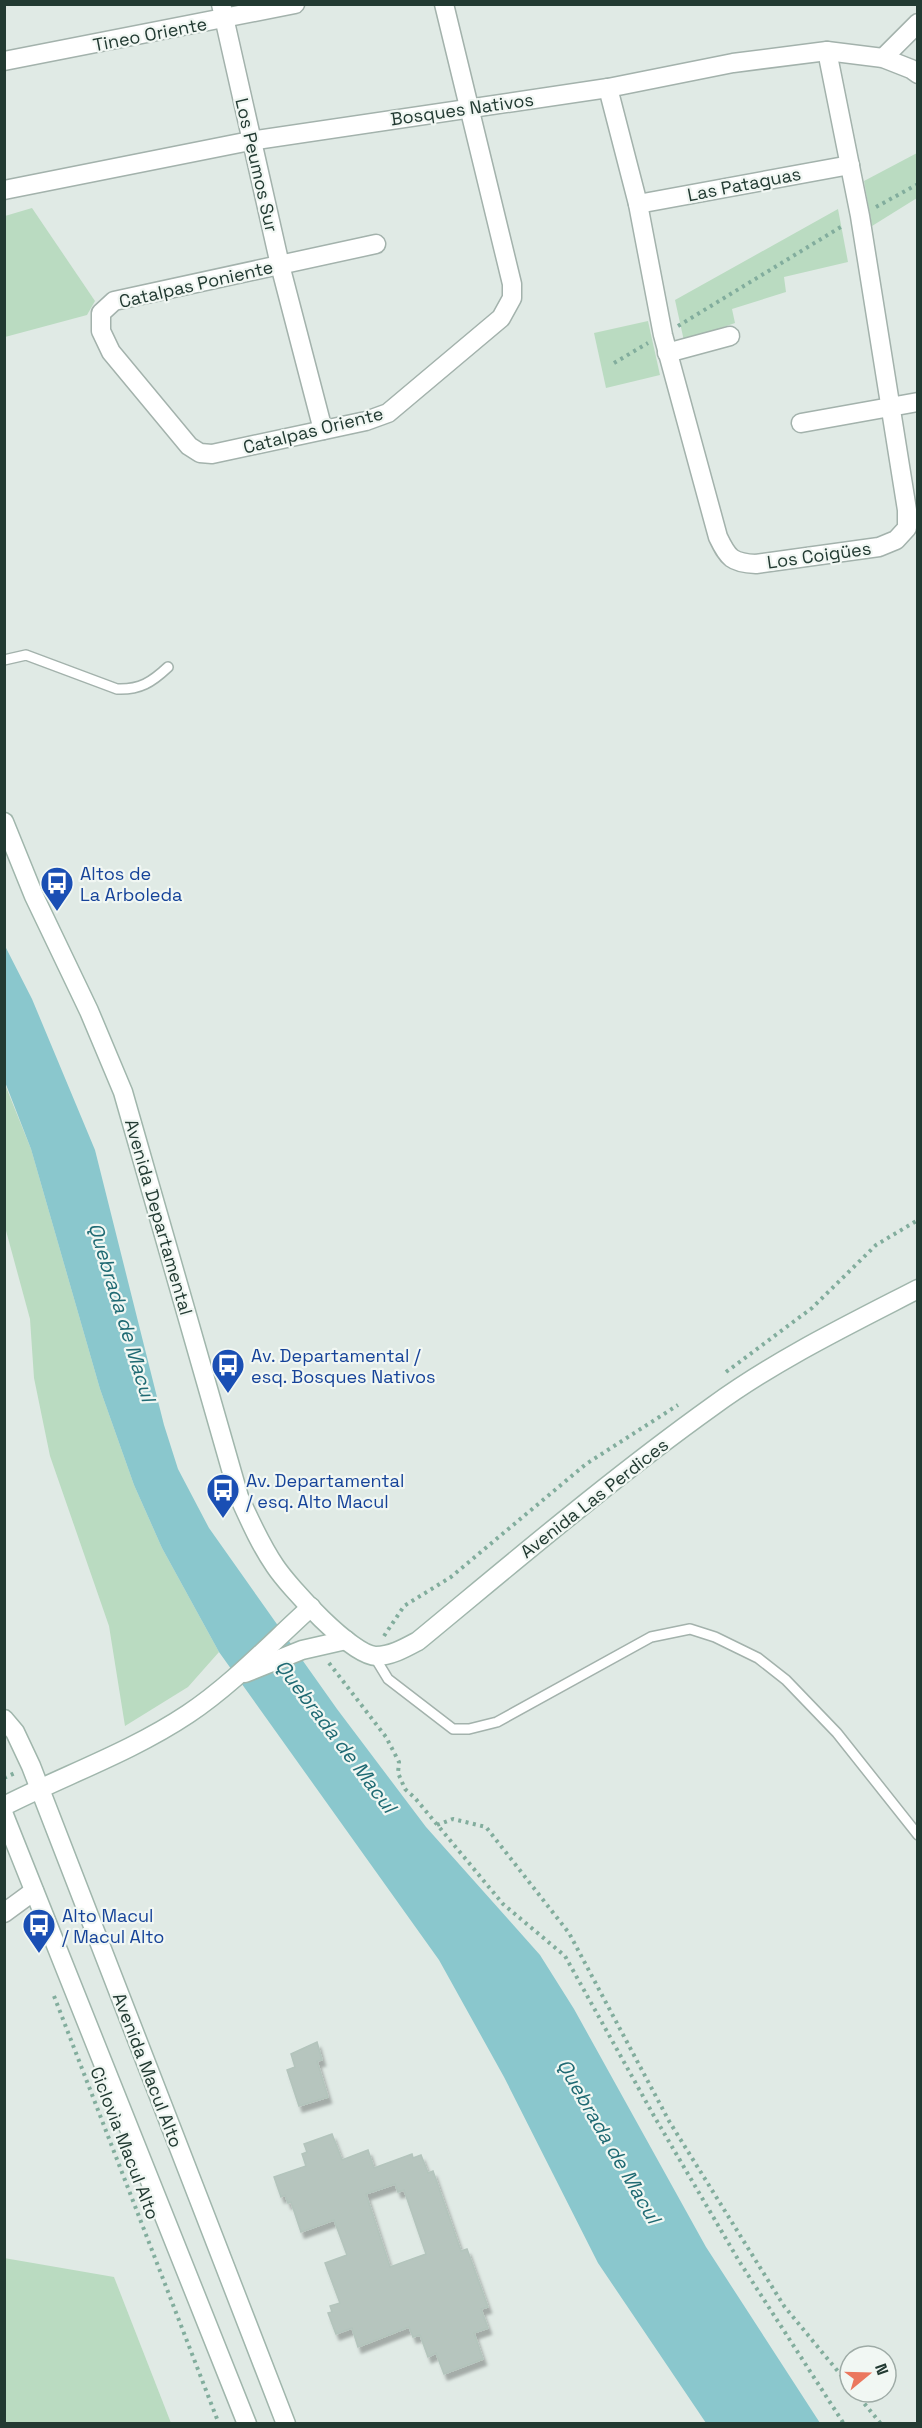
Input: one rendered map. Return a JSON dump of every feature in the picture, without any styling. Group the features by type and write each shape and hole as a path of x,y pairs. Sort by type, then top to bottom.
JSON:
{"street":[{"name":"Tineo Oriente","path":"4,61 223,12 295,4"},
{"path":"444,4 470,108"},
{"name":"Los Peumos Sur","path":"223,12 250,141 322,430"},
{"path":"883,58 918,23"},
{"name":"Bosques Nativos","path":"4,190 250,141 608,88 733,63 827,51 883,58 918,74"},
{"name":"Los Coigües","path":"608,88 638,204 667,353 718,537 726,554 740,563 756,564 879,547 896,540 907,528 907,510 860,216 827,51"},
{"name":"Catalpas Oriente","path":"212,454 388,413 501,318 512,298 512,284 470,108"},
{"name":"Las Pataguas","path":"638,204 850,165"},
{"name":"Catalpas Poniente","path":"212,454 200,453 189,447 111,352 101,331 100,313 114,301 376,244"},
{"path":"667,353 730,336"},
{"path":"801,423 918,402"},
{"name":"Avenida Departamental","path":"4,822 34,896 93,1020 123,1092 239,1497 256,1536 276,1568 311,1606"},
{"name":"Avenida Las Perdices","path":"233,1679 308,1648 360,1649 390,1654 418,1641 564,1520 713,1405 818,1340 918,1289"},
{"path":"4,1806 156,1733 193,1711 233,1679 311,1606 360,1649"},
{"name":"Avenida Macul Alto","path":"4,1719 22,1746 40,1789 286,2424"},
{"path":"4,1815 247,2424"},
{"path":"4,1913 34,1891"}],"lane":[{"path":"4,660 26,655 117,689 130,689 152,682 168,667"},
{"path":"360,1649 388,1679 427,1711 453,1729 469,1729 497,1722 651,1637 690,1629 716,1637 758,1658 786,1680 837,1733 918,1835"}],"path":[{"path":"614,363 860,216 918,184"},
{"path":"718,1377 812,1308 876,1245 918,1220"},
{"path":"360,1649 381,1639 404,1606 451,1577 586,1464 681,1404"},
{"path":"308,1648 386,1737 399,1762 398,1773 405,1790 503,1904 565,1956 654,2116 739,2261 844,2424"},
{"path":"437,1826 453,1819 486,1827 551,1908 569,1933 669,2121 778,2296 838,2371"},
{"name":"Ciclovìa Macul Alto","path":"51,1991 219,2424"},
{"path":"865,2404 881,2424"}],"green space":[{"path":"917,153 917,198 872,226 864,181"},
{"path":"32,208 95,301 87,315 5,337 5,216"},
{"path":"838,209 848,262 784,277 786,292 732,309 735,323 684,341 675,300"},
{"path":"648,321 660,375 606,388 594,333"},
{"path":"4,1082 31,1149 100,1389 134,1485 162,1548 219,1652 188,1687 125,1726 109,1626 50,1456 34,1378 30,1319 5,1227"},
{"path":"4,2258 114,2277 171,2423 5,2423"}],"water":[{"name":"Quebrada de Macul","path":"4,944 32,999 95,1150 164,1425 178,1469 209,1528 337,1709 426,1827 540,1955 574,2009 706,2247 820,2423 706,2423 598,2263 504,2077 439,1960 219,1652 162,1548 134,1485 100,1389 31,1149 5,1082"}],"building":[{"path":"317,2042 322,2060 317,2061 328,2097 299,2106 287,2070 295,2067 291,2054"},
{"path":"332,2134 342,2160 368,2150 374,2168 412,2154 413,2158 421,2155 428,2173 433,2171 461,2251 467,2249 488,2307 481,2309 488,2328 474,2333 483,2359 444,2374 436,2353 428,2357 420,2335 413,2337 409,2327 358,2347 352,2328 336,2334 328,2313 332,2312 330,2306 340,2303 325,2263 347,2255 334,2220 301,2232 291,2202 288,2203 285,2195 281,2197 274,2177 306,2166 302,2154 307,2152 304,2144","holes":["395,2184 398,2192 404,2190 426,2254 390,2267 366,2194"]}],"place":[{"name":"Altos de La Arboleda","path":"57,912"},
{"name":"Av. Departamental / esq. Bosques Nativos","path":"228,1394"},
{"name":"Av. Departamental / esq. Alto Macul","path":"223,1519"},
{"name":"Alto Macul / Macul Alto","path":"39,1954"}]}
